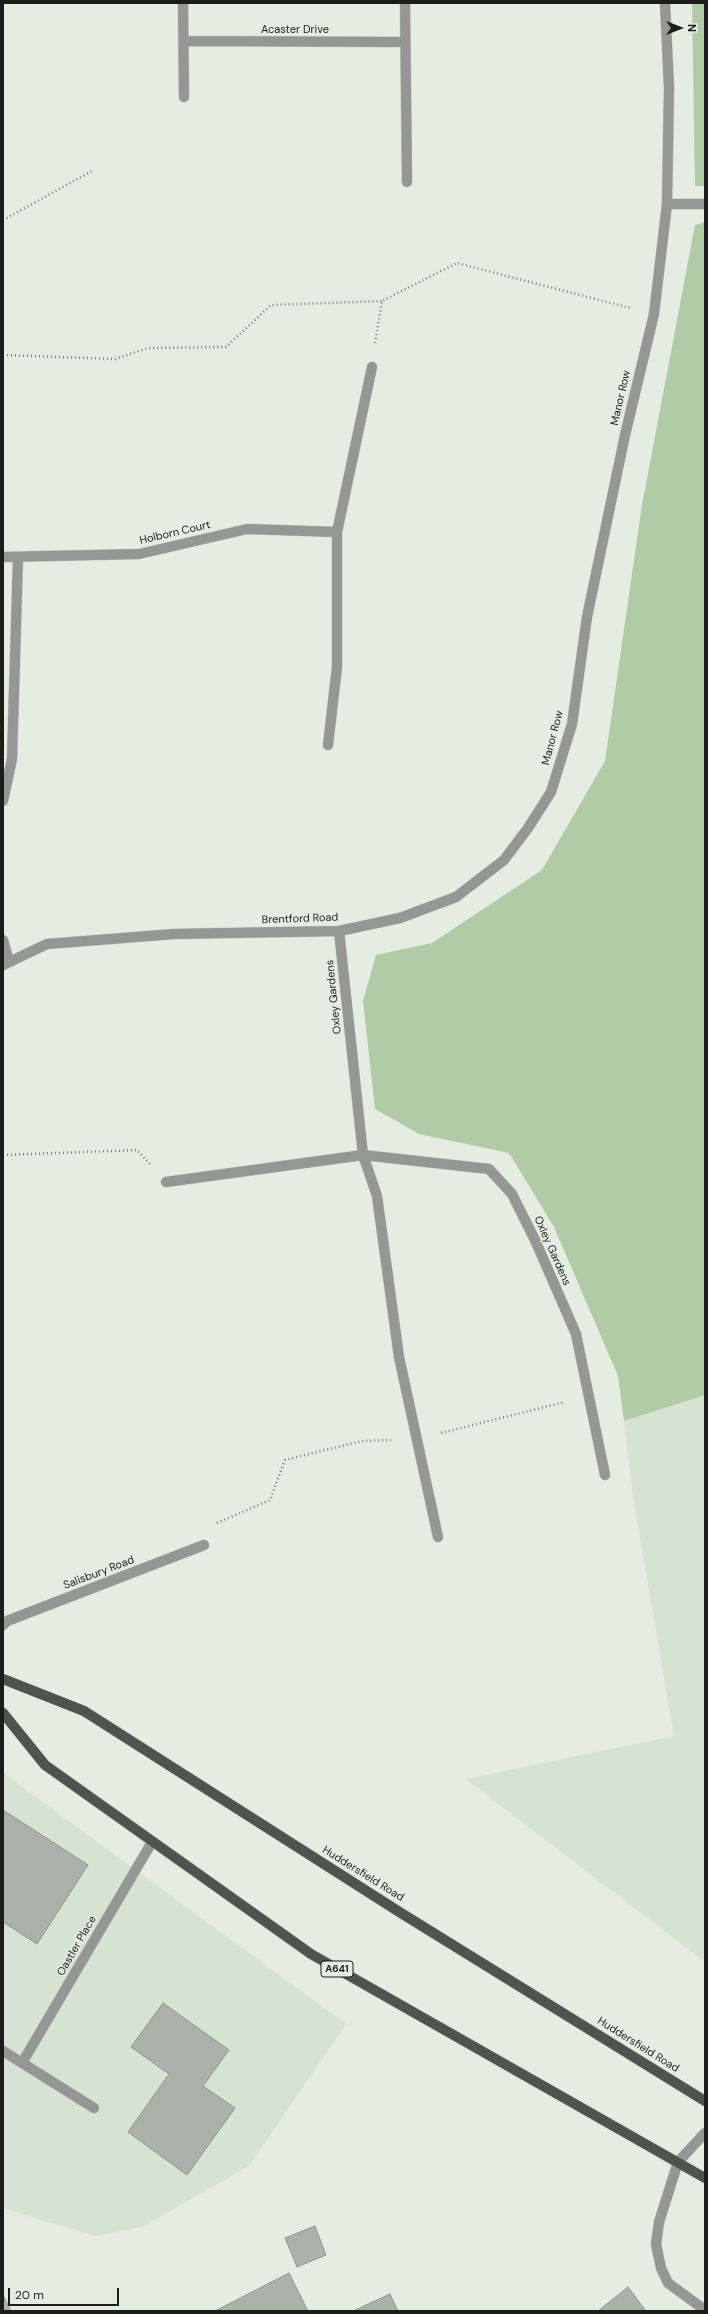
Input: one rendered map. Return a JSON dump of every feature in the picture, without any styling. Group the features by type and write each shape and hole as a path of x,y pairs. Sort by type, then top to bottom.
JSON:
{"main road":[{"name":"Huddersfield Road","path":"3,1679 84,1710 394,1908 705,2101"},
{"name":"A641","path":"3,1713 45,1765 311,1954 705,2178"}],"street":[{"path":"183,3 184,97"},
{"path":"405,3 407,182"},
{"name":"Manor Row","path":"551,792 572,724 587,617 625,435 654,314 667,204 669,88 665,3"},
{"name":"Acaster Drive","path":"184,41 406,42"},
{"path":"667,204 705,204"},
{"path":"328,745 337,667 337,532 372,367"},
{"name":"Holborn Court","path":"3,557 139,554 247,529 337,532"},
{"path":"3,801 8,759 18,557"},
{"name":"Brentford Road","path":"6,963 47,944 174,934 339,932 400,918 456,897 504,860 551,792"},
{"name":"Oxley Gardens","path":"339,932 363,1155 377,1196 399,1357 438,1537"},
{"path":"3,940 6,963"},
{"name":"Oxley Gardens","path":"166,1182 363,1155 489,1169 512,1194 576,1334 605,1475"},
{"name":"Salisbury Road","path":"3,1625 7,1621 204,1545"},
{"name":"Oastler Place","path":"22,2063 152,1842"},
{"path":"3,2051 94,2108"},
{"path":"705,2133 678,2162 659,2222 656,2244 661,2268 668,2283 705,2310"}],"path":[{"path":"3,220 92,171"},
{"path":"3,355 115,359 148,348 226,347 271,306 382,301 457,263 654,314"},
{"path":"372,367 382,301"},
{"path":"3,1155 137,1150 166,1182"},
{"path":"204,1545 214,1524 270,1500 285,1460 362,1441 417,1440 588,1396"}],"shaded area":[{"path":"705,1395 705,1962 466,1779 674,1736 633,1496 624,1421"},
{"path":"3,1773 346,2024 249,2166 142,2227 95,2236 3,2208"}],"green space":[{"path":"692,3 705,3 705,186 695,186"},
{"path":"705,222 705,1395 624,1421 618,1376 554,1227 509,1153 419,1134 375,1109 363,1001 376,955 432,943 542,870 605,761 642,505 695,225"}],"building":[{"path":"3,1810 88,1865 37,1944 3,1922"},
{"path":"163,2003 229,2050 203,2086 235,2108 187,2175 128,2132 169,2074 131,2047"},
{"path":"315,2226 326,2255 297,2267 285,2238"},
{"path":"289,2273 308,2311 215,2311"},
{"path":"628,2287 646,2311 598,2311"},
{"path":"390,2294 398,2311 353,2311"},
{"path":"3,2295 11,2311 3,2311"}]}
